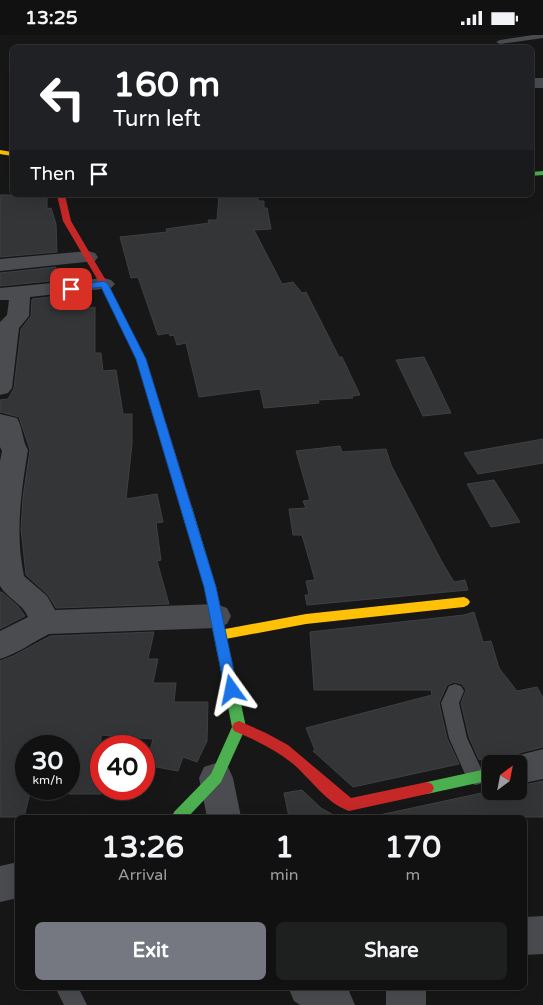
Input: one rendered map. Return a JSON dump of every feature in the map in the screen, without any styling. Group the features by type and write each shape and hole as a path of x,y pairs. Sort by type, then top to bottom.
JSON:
{"street":[{"path":"61,197 67,221 104,284 141,359 202,560 239,727 216,778 181,815"},
{"path":"0,265 88,257"},
{"path":"0,387 8,327 18,316 10,293 104,284"},
{"path":"0,422 8,424 12,446 15,450 1,527 3,558 11,580 9,588 36,603 45,622"},
{"path":"0,647 14,637 45,622 218,626 306,619 464,602"},
{"path":"239,727 271,740 298,760 350,811 482,777"},
{"path":"528,767 543,764"},
{"path":"216,778 224,815"},
{"path":"527,936 543,935"},
{"path":"312,990 335,1005"},
{"path":"406,990 406,1005"}],"lane":[{"path":"500,41 543,37"},
{"path":"454,691 450,703 458,739 482,773"},
{"path":"68,990 76,1005"}],"building":[{"path":"0,195 10,195 10,197 47,197 47,209 51,208 56,224 57,252 0,257"},
{"path":"219,197 258,197 258,201 264,201 264,208 267,208 271,229 254,230 282,284 293,282 302,293 306,292 339,357 342,357 360,395 352,396 353,398 318,400 319,403 264,408 260,389 199,397 186,343 177,345 174,335 170,336 169,333 158,335 138,277 131,278 120,237 167,232 166,229 209,223 208,220 217,220"},
{"path":"56,267 55,277 80,274 81,278 0,286 0,273"},
{"path":"84,293 88,308 95,307 95,353 101,353 103,371 116,370 123,414 132,414 132,444 126,499 157,494 163,522 156,523 161,560 157,561 169,604 56,608 48,595 26,575 21,529 23,497 30,450 19,417 0,412 0,400 8,399 14,388 21,329 31,316 32,299"},
{"path":"424,357 451,413 423,416 396,360"},
{"path":"543,439 543,463 478,474 464,453"},
{"path":"340,446 342,452 386,449 391,465 442,562 454,582 465,580 468,590 307,605 305,595 309,595 306,581 315,580 302,535 293,535 289,509 306,508 303,501 310,500 296,451"},
{"path":"494,480 520,522 491,527 467,484"},
{"path":"0,592 18,606 25,616 0,629"},
{"path":"474,612 483,642 491,641 499,668 517,691 537,687 543,698 543,747 511,755 482,755 482,759 479,760 469,737 461,703 466,690 462,684 454,682 447,685 439,703 447,738 459,764 353,787 313,751 315,750 306,728 432,695 431,690 314,690 310,632 464,615"},
{"path":"154,632 148,659 158,659 153,683 176,683 174,702 208,702 207,741 197,762 183,757 178,771 155,767 155,735 90,735 90,794 80,794 80,735 15,735 15,800 28,800 24,815 0,817 0,661 50,636"},
{"path":"543,781 543,817 527,817 527,815 379,815 482,793 482,800 528,800 528,784"},
{"path":"302,790 321,808 333,815 289,815 284,793"}],"traffic: fast":[{"path":"534,174 543,173"},
{"path":"181,815 216,778 239,727 210,587 186,507"},
{"path":"427,788 482,776"}],"traffic: slow":[{"path":"0,152 10,154"},
{"path":"220,635 306,619 464,602"}],"traffic: jam":[{"path":"61,197 67,221 104,284 141,359 186,507"},
{"path":"239,727 284,749 304,765 335,795 349,805 427,788"}],"route":[{"path":"71,289 104,284 141,359 168,443 210,587 232,690"}]}
